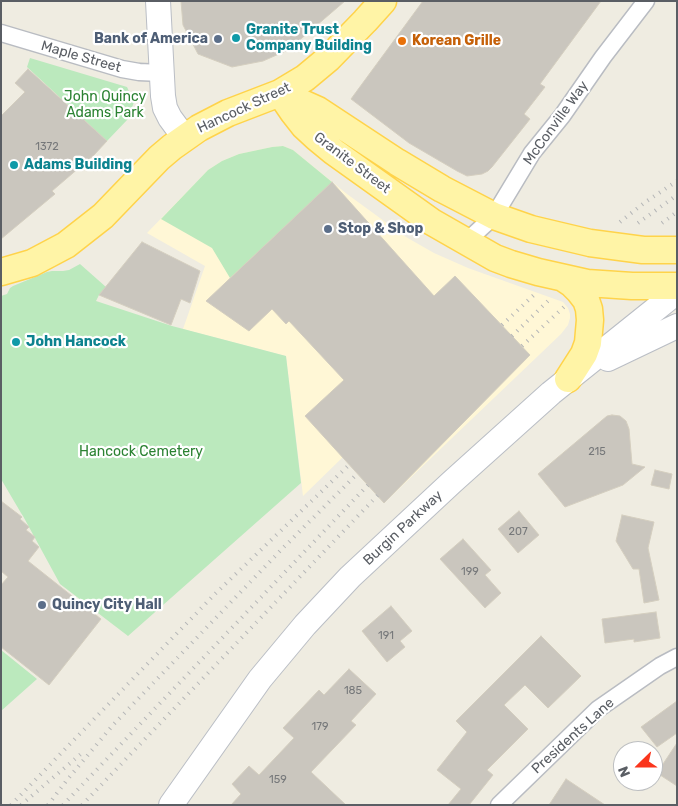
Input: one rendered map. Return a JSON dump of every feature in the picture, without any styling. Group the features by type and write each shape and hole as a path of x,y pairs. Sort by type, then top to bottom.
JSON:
{"main road":[{"path":"158,1 161,72 165,108 184,137"},
{"name":"Hancock Street","path":"1,272 32,263 66,245 93,224 159,158 198,128 228,113 280,93 305,78 365,21 382,1"},
{"name":"Granite Street","path":"280,93 318,110 420,176 494,216 531,229 590,243 643,250 677,250"},
{"name":"Granite Street","path":"280,93 304,126 328,147 432,222 495,258 587,283 677,286"},
{"path":"563,278 572,284 586,300 590,320 588,343 584,354 568,379"},
{"name":"Burgin Parkway","path":"171,805 260,679 299,632 374,554 568,379 677,292"},
{"path":"568,379 677,326"}],"street":[{"name":"McConville Way","path":"466,242 494,216 532,153 562,116 603,57 646,1"},
{"name":"Maple Street","path":"1,33 122,69 139,72 161,72"},
{"name":"Presidents Lane","path":"499,805 598,709 660,666 677,657"}],"shaded area":[{"path":"283,146 293,150 347,194 406,237 434,253 468,268 563,302 570,314 568,325 561,334 384,503 343,457 303,496 286,356 183,329 205,266 147,233 208,170 222,161 239,154"}],"green space":[{"name":"John Quincy Adams Park","path":"30,58 127,87 134,102 128,119 107,141 27,67"},
{"path":"283,146 293,150 332,182 230,278 212,248 161,219 208,170 222,161 239,154"},
{"name":"Hancock Cemetery","path":"80,264 106,287 96,301 172,326 286,356 301,483 128,636 60,584 1,479 1,296 7,294 13,286 47,272 69,270"},
{"path":"1,650 37,679 1,711"}],"building":[{"name":"Granite Trust Company Building","path":"181,1 345,1 288,50 263,61 232,67 198,54 183,25"},
{"path":"423,1 601,1 540,84 545,87 524,114 530,119 492,167 482,174 467,176 457,171 409,143 351,99"},
{"path":"28,69 107,141 94,155 52,191 55,194 1,239 1,116 25,92 15,83"},
{"path":"332,182 434,296 455,276 530,355 384,503 305,416 344,380 289,321 286,324 272,309 249,331 206,301"},
{"path":"142,242 200,271 190,303 181,299 171,325 99,295"},
{"path":"607,416 620,416 626,421 629,429 632,464 645,467 623,485 565,507 538,474"},
{"path":"655,470 672,474 669,489 651,485"},
{"name":"Quincy City Hall","path":"1,501 22,517 20,519 29,527 26,530 35,537 32,541 39,547 28,561 101,619 49,685 1,647 1,585 8,577 1,571"},
{"path":"519,511 539,535 518,553 498,529"},
{"path":"622,515 654,522 648,548 659,600 644,603 639,569 633,569 616,541"},
{"path":"463,539 491,570 485,575 501,593 485,608 440,559"},
{"path":"391,606 412,631 400,641 405,647 387,662 362,631"},
{"path":"656,612 660,638 634,642 634,639 605,643 602,619"},
{"path":"541,636 581,676 548,708 525,685 504,705 528,729 487,770 493,775 469,805 448,805 461,789 437,770 467,732 456,721"},
{"path":"349,669 376,694 351,721 356,725 311,772 346,805 231,805 241,794 232,784 249,766 259,775 294,738 283,728 319,690 324,695"},
{"path":"677,701 677,733 663,743 663,741 652,741 641,727"},
{"path":"677,743 677,786 663,777 663,764"},
{"path":"566,779 605,805 549,805"}],"railway":[{"path":"620,222 677,181"},
{"path":"638,223 677,195"},
{"path":"662,223 677,212"},
{"path":"502,325 537,292"},
{"path":"512,336 552,297"},
{"path":"522,346 566,305"},
{"path":"11,805 214,595 350,464"},
{"path":"48,805 113,725 281,550 358,473"},
{"path":"63,805 368,485"},
{"path":"82,805 378,495"},
{"path":"21,805 82,753"}],"place":[{"name":"Granite Trust Company Building","path":"236,38"},
{"name":"Bank of America","path":"218,39"},
{"name":"Korean Grille","path":"402,41"},
{"name":"Adams Building","path":"14,165"},
{"name":"Stop & Shop","path":"328,229"},
{"name":"John Hancock","path":"16,342"},
{"name":"Quincy City Hall","path":"42,605"}]}
